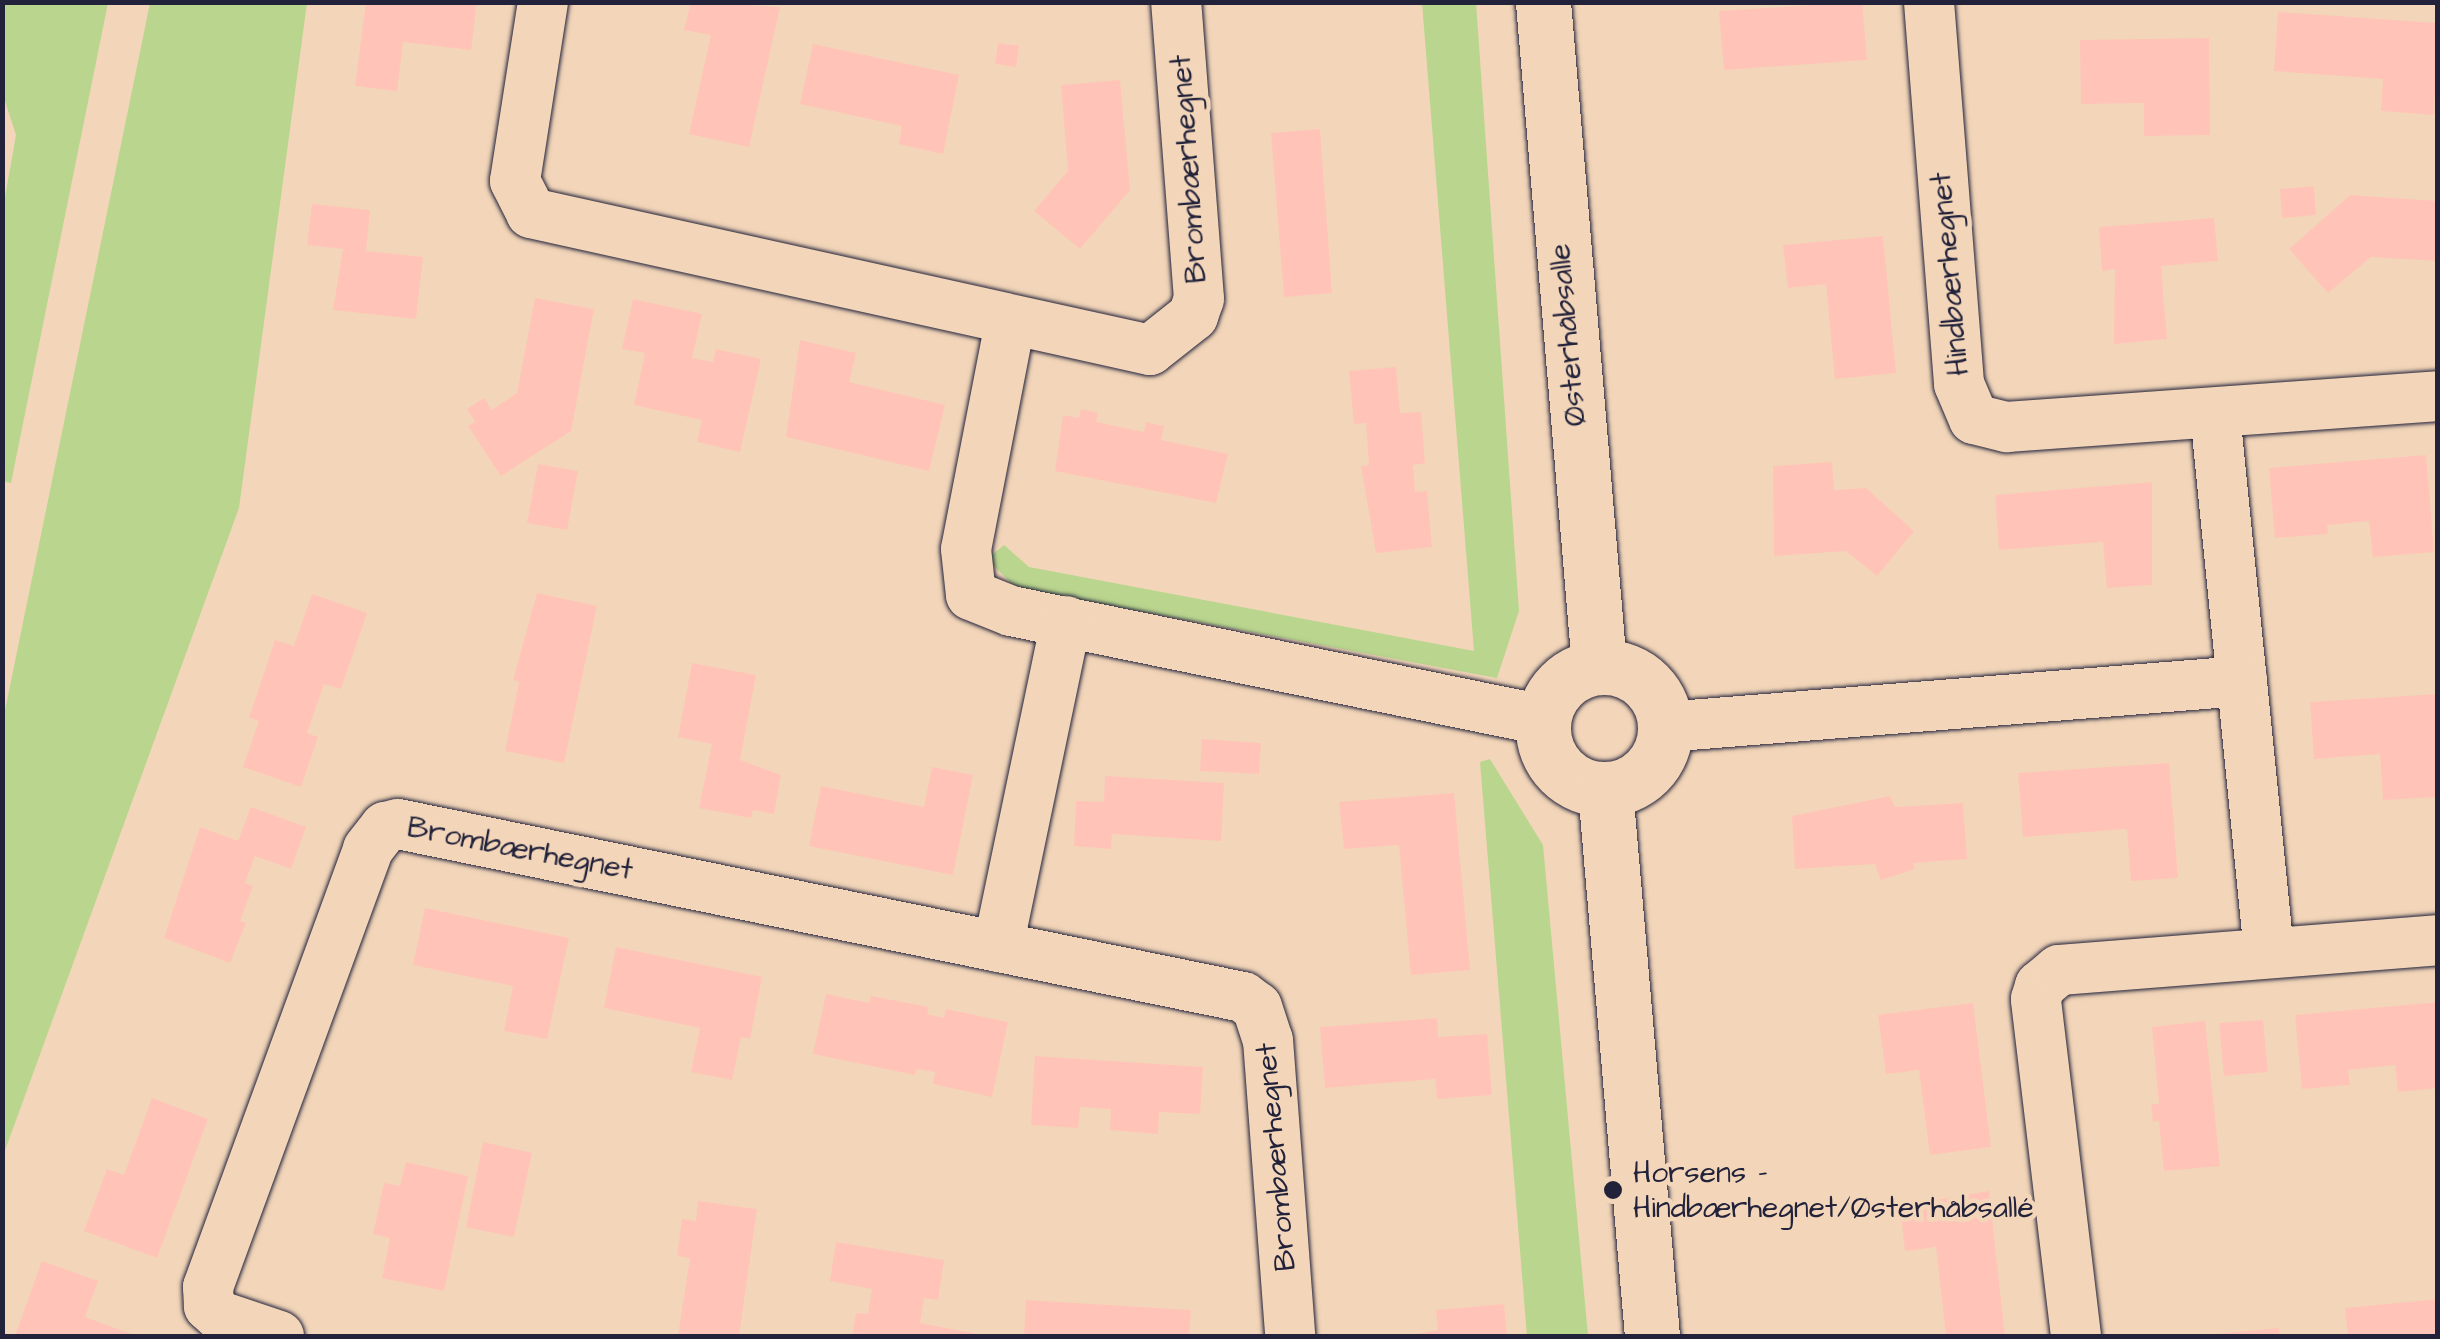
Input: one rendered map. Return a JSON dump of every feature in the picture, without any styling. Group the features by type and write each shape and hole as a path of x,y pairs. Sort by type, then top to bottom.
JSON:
{"street":[{"name":"Brombærhegnet","path":"543,2 514,181 531,213 1010,323 1150,350 1193,316 1198,299 1176,2"},
{"name":"Østerhåbsalle","path":"1543,2 1600,666"},
{"name":"Hindbærhegnet","path":"1929,2 1959,384 1974,420 2008,427 2438,396"},
{"path":"1010,323 964,575 971,595 987,606 1543,720"},
{"path":"2214,414 2269,952"},
{"path":"998,946 1066,621"},
{"path":"1600,666 1637,676 1662,707 1665,727 1662,746 1641,776 1605,789 1585,786 1558,768 1544,741 1543,720 1556,689 1600,666"},
{"path":"1665,727 2242,681"},
{"path":"1605,789 1652,1336"},
{"name":"Brombærhegnet","path":"279,1336 220,1316 209,1306 208,1286 368,849 385,826 412,825 1229,991 1257,1007 1268,1040 1290,1336"},
{"path":"2076,1336 2036,999 2040,986 2059,970 2438,940"}],"green space":[{"path":"3,2 108,3 11,483 2,481 2,214 16,135 3,95"},
{"path":"150,3 307,3 239,508 3,1156 3,720"},
{"path":"1422,3 1476,3 1519,611 1497,678 1016,588 987,559 1004,545 1029,567 1474,651"},
{"path":"1490,759 1543,845 1588,1336 1527,1336 1480,762"}],"building":[{"path":"366,2 477,2 471,50 403,42 397,91 355,86"},
{"path":"691,2 780,7 749,147 689,134 711,35 684,30"},
{"path":"1862,2 1867,60 1724,70 1719,11"},
{"path":"2278,12 2438,23 2434,115 2381,111 2383,79 2274,71"},
{"path":"2209,38 2210,135 2144,136 2144,103 2081,104 2080,40"},
{"path":"998,43 1019,46 1016,67 995,64"},
{"path":"813,44 959,75 943,154 899,144 902,126 800,104"},
{"path":"1120,80 1130,190 1080,249 1034,211 1068,171 1061,85"},
{"path":"1320,129 1332,293 1284,297 1271,133"},
{"path":"2314,186 2316,215 2282,218 2280,189"},
{"path":"2350,195 2438,201 2438,261 2371,257 2328,293 2289,249"},
{"path":"312,204 370,210 366,251 423,257 416,319 333,310 343,249 307,245"},
{"path":"2214,218 2218,261 2161,266 2167,339 2114,344 2115,269 2102,271 2099,227"},
{"path":"1883,236 1896,373 1835,379 1826,284 1788,288 1783,245"},
{"path":"535,298 594,309 571,431 501,476 468,426 475,422 467,409 484,398 492,410 517,393"},
{"path":"633,299 702,314 692,358 713,362 716,349 761,359 740,452 697,442 702,420 634,405 645,353 622,349"},
{"path":"800,340 856,353 849,382 945,405 929,471 786,437"},
{"path":"1396,367 1400,413 1421,412 1425,463 1413,465 1415,492 1427,491 1432,547 1376,553 1361,466 1369,465 1366,423 1354,424 1349,371"},
{"path":"1081,409 1098,413 1096,422 1144,432 1146,422 1164,426 1161,440 1228,454 1216,503 1055,471 1063,415 1079,418"},
{"path":"2426,455 2434,552 2373,557 2369,521 2327,525 2328,534 2275,538 2269,468"},
{"path":"1832,462 1834,490 1866,488 1914,531 1877,576 1846,551 1774,556 1773,466"},
{"path":"538,464 578,471 567,530 527,523"},
{"path":"2152,482 2152,585 2107,588 2103,542 1999,550 1995,495"},
{"path":"537,593 597,606 564,763 505,751 519,682 513,680"},
{"path":"312,594 367,613 341,689 324,684 307,733 318,737 301,787 243,767 259,721 249,718 275,640 294,646"},
{"path":"692,663 756,675 740,760 781,775 774,814 753,810 751,818 699,808 712,744 678,737"},
{"path":"2438,694 2438,797 2383,800 2380,754 2314,759 2310,702"},
{"path":"1202,739 1261,743 1259,774 1200,771"},
{"path":"2169,763 2178,878 2131,881 2127,829 2023,837 2018,773"},
{"path":"932,767 973,775 953,875 809,846 821,786 924,807"},
{"path":"1105,776 1224,783 1221,841 1112,834 1111,849 1074,846 1076,801 1104,802"},
{"path":"1454,793 1470,970 1411,975 1399,845 1344,849 1339,802"},
{"path":"1890,796 1895,807 1963,803 1967,859 1913,863 1915,869 1881,880 1875,864 1795,869 1792,816"},
{"path":"251,807 306,827 291,869 255,856 245,883 253,886 240,921 246,923 230,963 164,938 200,827 238,841"},
{"path":"425,908 569,938 547,1039 504,1031 513,986 413,965"},
{"path":"616,947 762,977 750,1039 741,1037 732,1080 691,1072 700,1028 604,1008"},
{"path":"826,994 869,1003 871,996 929,1007 927,1014 944,1018 946,1009 1008,1022 992,1097 933,1084 935,1072 916,1069 915,1075 813,1054"},
{"path":"2438,1002 2438,1088 2398,1092 2395,1065 2348,1070 2350,1085 2302,1089 2295,1015"},
{"path":"1973,1003 1991,1147 1930,1155 1919,1070 1886,1074 1878,1015"},
{"path":"1437,1018 1438,1037 1487,1034 1492,1095 1437,1099 1435,1079 1325,1088 1320,1027"},
{"path":"2263,1020 2268,1072 2224,1076 2219,1023"},
{"path":"2205,1021 2220,1166 2164,1171 2159,1121 2153,1122 2151,1104 2159,1104 2152,1027"},
{"path":"1035,1056 1203,1067 1200,1114 1159,1112 1158,1134 1110,1130 1111,1109 1080,1107 1078,1128 1031,1125"},
{"path":"152,1098 208,1119 157,1258 84,1231 107,1169 124,1175"},
{"path":"483,1142 532,1153 514,1237 466,1227"},
{"path":"406,1162 468,1176 444,1291 382,1278 390,1238 373,1234 384,1183 400,1186"},
{"path":"1989,1191 2005,1336 1946,1336 1936,1247 1905,1251 1900,1206"},
{"path":"698,1201 757,1209 739,1336 678,1336 690,1258 677,1256 682,1219 696,1221"},
{"path":"836,1242 944,1260 938,1300 924,1298 920,1323 988,1336 852,1336 856,1313 868,1314 872,1289 830,1281"},
{"path":"42,1261 98,1281 85,1317 137,1336 15,1336"},
{"path":"2438,1299 2438,1336 2348,1336 2345,1308"},
{"path":"1026,1300 1191,1310 1189,1336 1024,1336"},
{"path":"1504,1304 1507,1336 1405,1336 1438,1330 1436,1310"},
{"path":"2279,1328 2280,1336 2216,1336 2216,1334"}],"place":[{"name":"Horsens - Hindbærhegnet/Østerhåbsallé","path":"1613,1190"}]}
